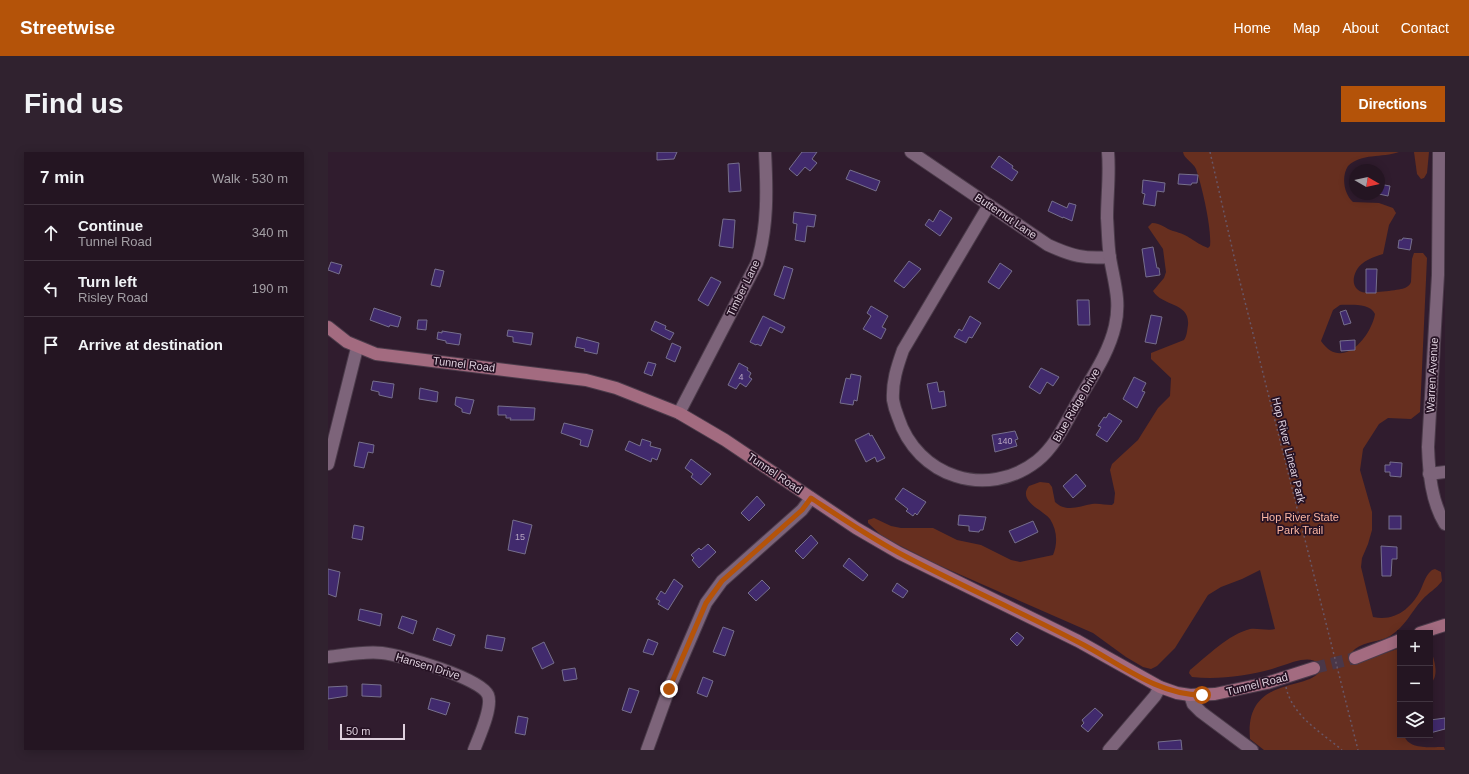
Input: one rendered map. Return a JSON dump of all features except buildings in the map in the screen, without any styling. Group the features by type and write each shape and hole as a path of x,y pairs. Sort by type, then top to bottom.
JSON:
{"main road":[{"name":"Tunnel Road","path":"328,327 357,348 376,354 586,380 616,388 679,413 725,440 856,528 899,553 1078,641 1160,687 1177,693 1190,695 1244,689 1314,668"},
{"path":"1429,630 1445,625"},
{"path":"1355,658 1397,641"}],"street":[{"name":"Timber Lane","path":"679,413 757,263 764,241 767,186 765,152"},
{"name":"Butternut Lane","path":"911,152 1048,245 1069,254 1090,259 1110,257"},
{"name":"Blue Ridge Drive","path":"990,205 903,350 894,376 893,401 902,429 914,449 927,462 946,474 971,480 994,479 1018,472 1037,461 1053,445 1109,348 1115,325 1118,304 1116,279 1110,257 1107,218 1109,180 1108,152"},
{"name":"Warren Avenue","path":"1439,152 1442,207 1428,447 1429,474 1434,498 1445,524"},
{"path":"328,464 357,348"},
{"path":"1429,474 1445,472"},
{"path":"647,750 669,689 706,603 722,581 802,510 811,498"},
{"name":"Hansen Drive","path":"328,657 365,652 384,653 433,666 467,679 482,687 488,695 489,706 474,750"},
{"path":"1110,750 1155,696 1160,687"},
{"path":"1190,695 1193,704 1201,712 1252,750"}],"path":[{"name":"Hop River Linear Park","path":"1210,152 1240,286 1358,750"},
{"path":"1286,687 1288,696 1295,708 1305,720 1342,750"}],"green space":[{"name":"Hop River State Park Trail","path":"1183,152 1399,152 1365,157 1349,164 1344,180 1344,185 1349,200 1353,202 1379,203 1393,208 1396,213 1389,225 1383,254 1367,260 1357,269 1355,273 1354,282 1358,290 1362,292 1370,292 1391,291 1405,288 1411,282 1412,259 1414,253 1423,253 1427,258 1420,412 1411,419 1388,418 1379,424 1363,449 1360,470 1372,512 1372,530 1362,558 1361,567 1373,617 1389,617 1408,608 1417,596 1427,576 1432,570 1435,569 1441,572 1442,581 1422,600 1404,624 1390,636 1363,644 1355,649 1352,654 1352,663 1354,664 1397,649 1397,738 1405,738 1410,743 1421,747 1444,747 1445,750 1264,750 1250,739 1251,718 1257,704 1267,694 1279,688 1314,677 1320,670 1317,662 1313,660 1301,660 1272,669 1232,677 1202,678 1192,677 1189,673 1190,670 1210,653 1234,636 1250,629 1275,629 1260,570 1221,587 1208,595 1175,648 1157,666 1151,669 1143,667 1126,657 1093,633 936,564 883,537 868,523 868,520 874,518 891,526 901,528 933,528 957,540 981,545 1011,560 1020,562 1053,555 1056,546 1055,532 1050,519 1032,505 1026,496 1026,491 1029,486 1040,482 1049,483 1052,487 1055,502 1068,508 1095,504 1112,505 1114,503 1115,493 1110,470 1112,464 1138,440 1158,408 1170,396 1171,378 1151,359 1151,353 1184,340 1188,325 1185,312 1163,300 1153,291 1164,278 1166,272 1163,249 1148,227 1152,223 1158,224 1170,230 1184,234 1208,248 1210,246 1210,229 1204,196 1196,169","holes":["1340,305 1365,306 1373,310 1375,314 1368,332 1362,341 1354,348 1346,352 1338,353 1329,350 1321,341 1333,310"]},
{"path":"1414,152 1429,152 1427,173 1424,178 1421,179 1417,174"},
{"path":"1433,657 1436,671 1433,680"}],"tunnel":[{"path":"1314,668 1355,658"}],"route":[{"path":"669,689 706,603 722,581 780,531 802,510 811,498 856,528 899,553 1078,641 1151,683 1177,693 1202,695"}]}
